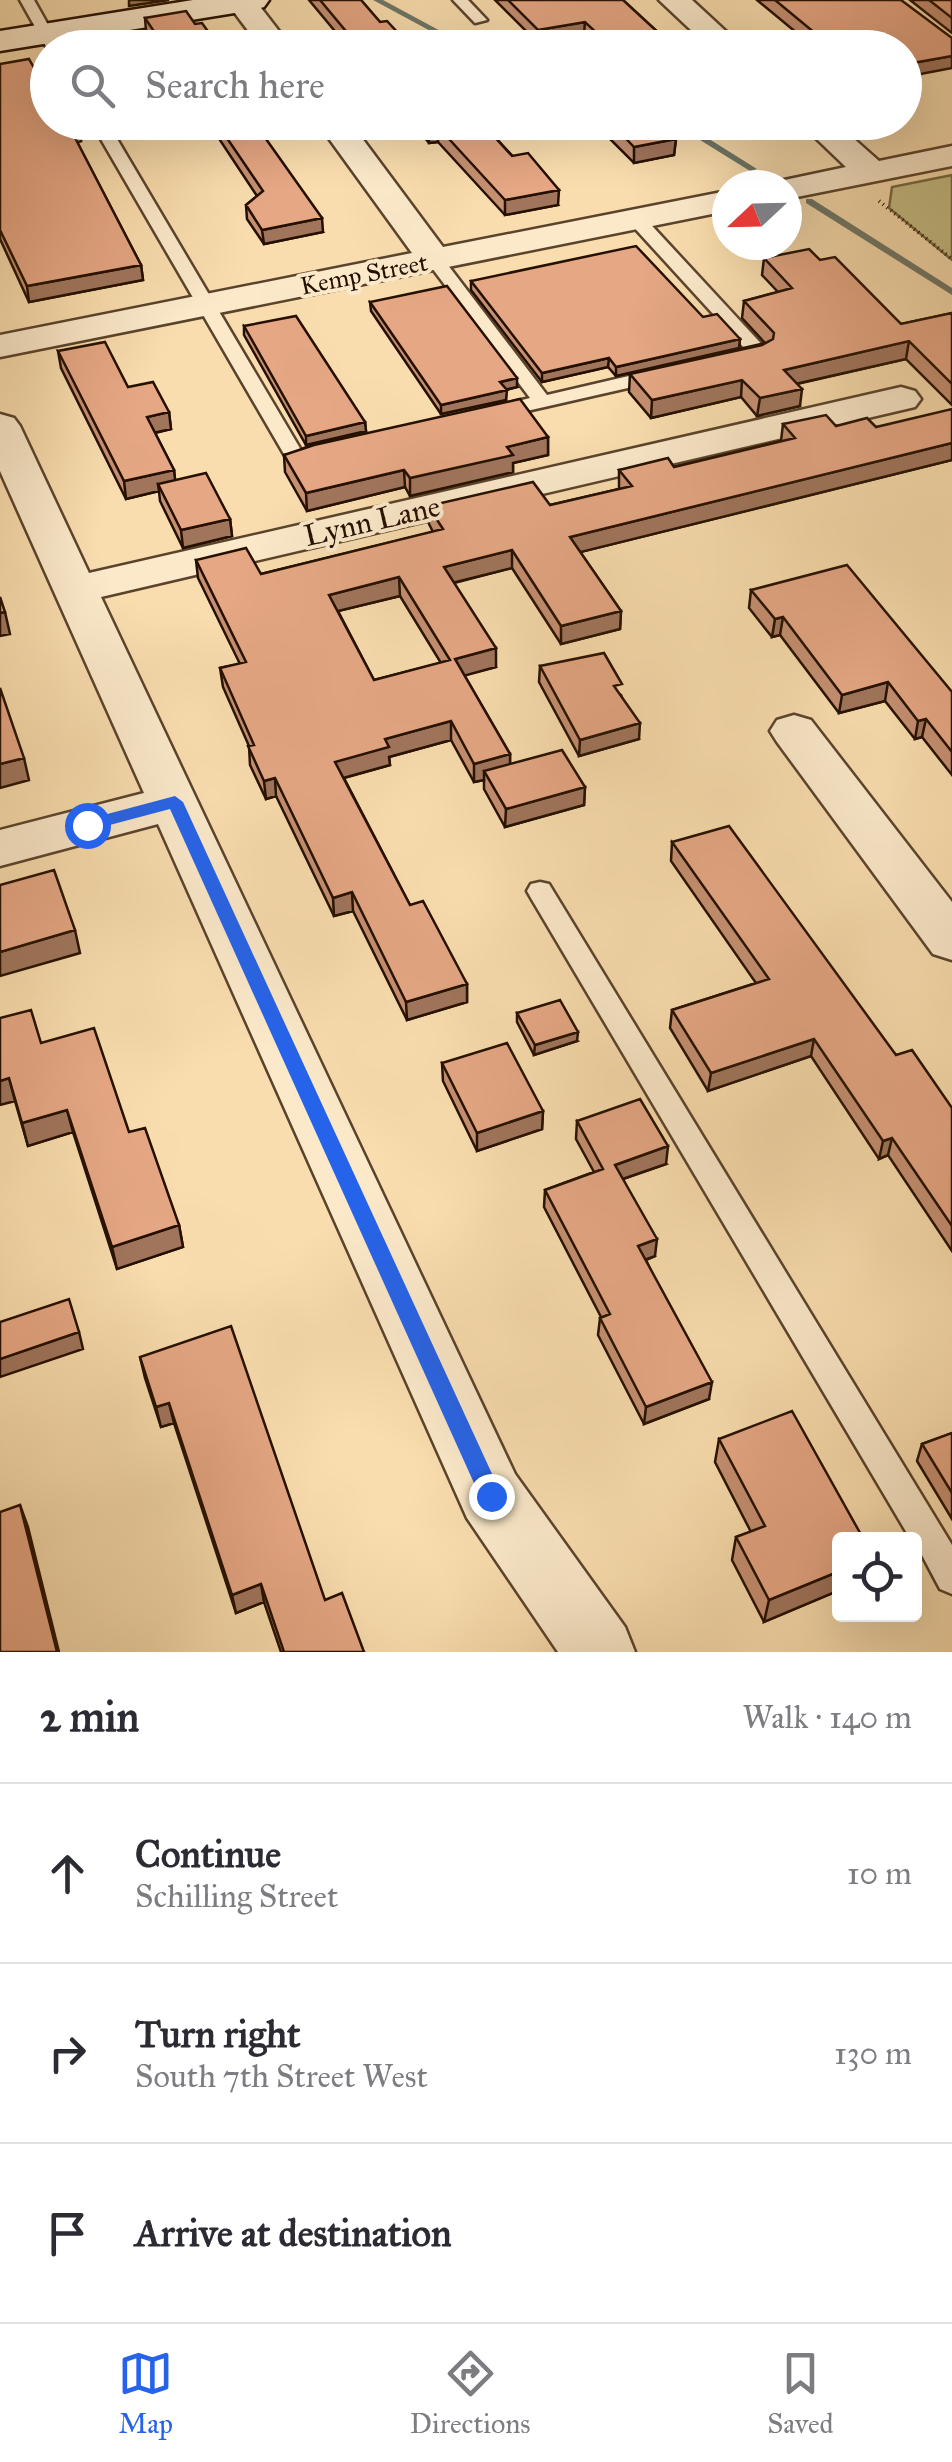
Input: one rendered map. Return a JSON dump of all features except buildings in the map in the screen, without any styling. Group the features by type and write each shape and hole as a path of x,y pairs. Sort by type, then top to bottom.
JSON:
{"street":[{"path":"674,0 708,30"},
{"path":"100,30 245,1 264,30"},
{"path":"0,41 30,40"},
{"path":"345,140 435,260"},
{"path":"832,140 874,186"},
{"path":"802,188 874,186 952,156"},
{"name":"Kemp Street","path":"0,346 712,204"},
{"name":"Lynn Lane","path":"78,589 901,399"},
{"path":"0,426 491,1496 600,1652"},
{"path":"794,731 952,940"},
{"path":"0,848 175,802"}],"lane":[{"path":"27,0 44,30"},
{"path":"460,0 480,20"},
{"path":"110,140 294,457 333,448"},
{"path":"636,220 760,352 723,361"},
{"path":"435,260 542,401"},
{"path":"466,418 687,369"},
{"path":"540,890 952,1578"}],"path":[{"path":"874,186 952,259"}],"shaded area":[{"path":"952,175 952,260 889,208 892,187"}],"waterway":[{"path":"377,0 434,30"},
{"path":"705,140 753,169"},
{"path":"809,201 952,292"}],"route":[{"path":"87,825 175,802 491,1496"}]}
